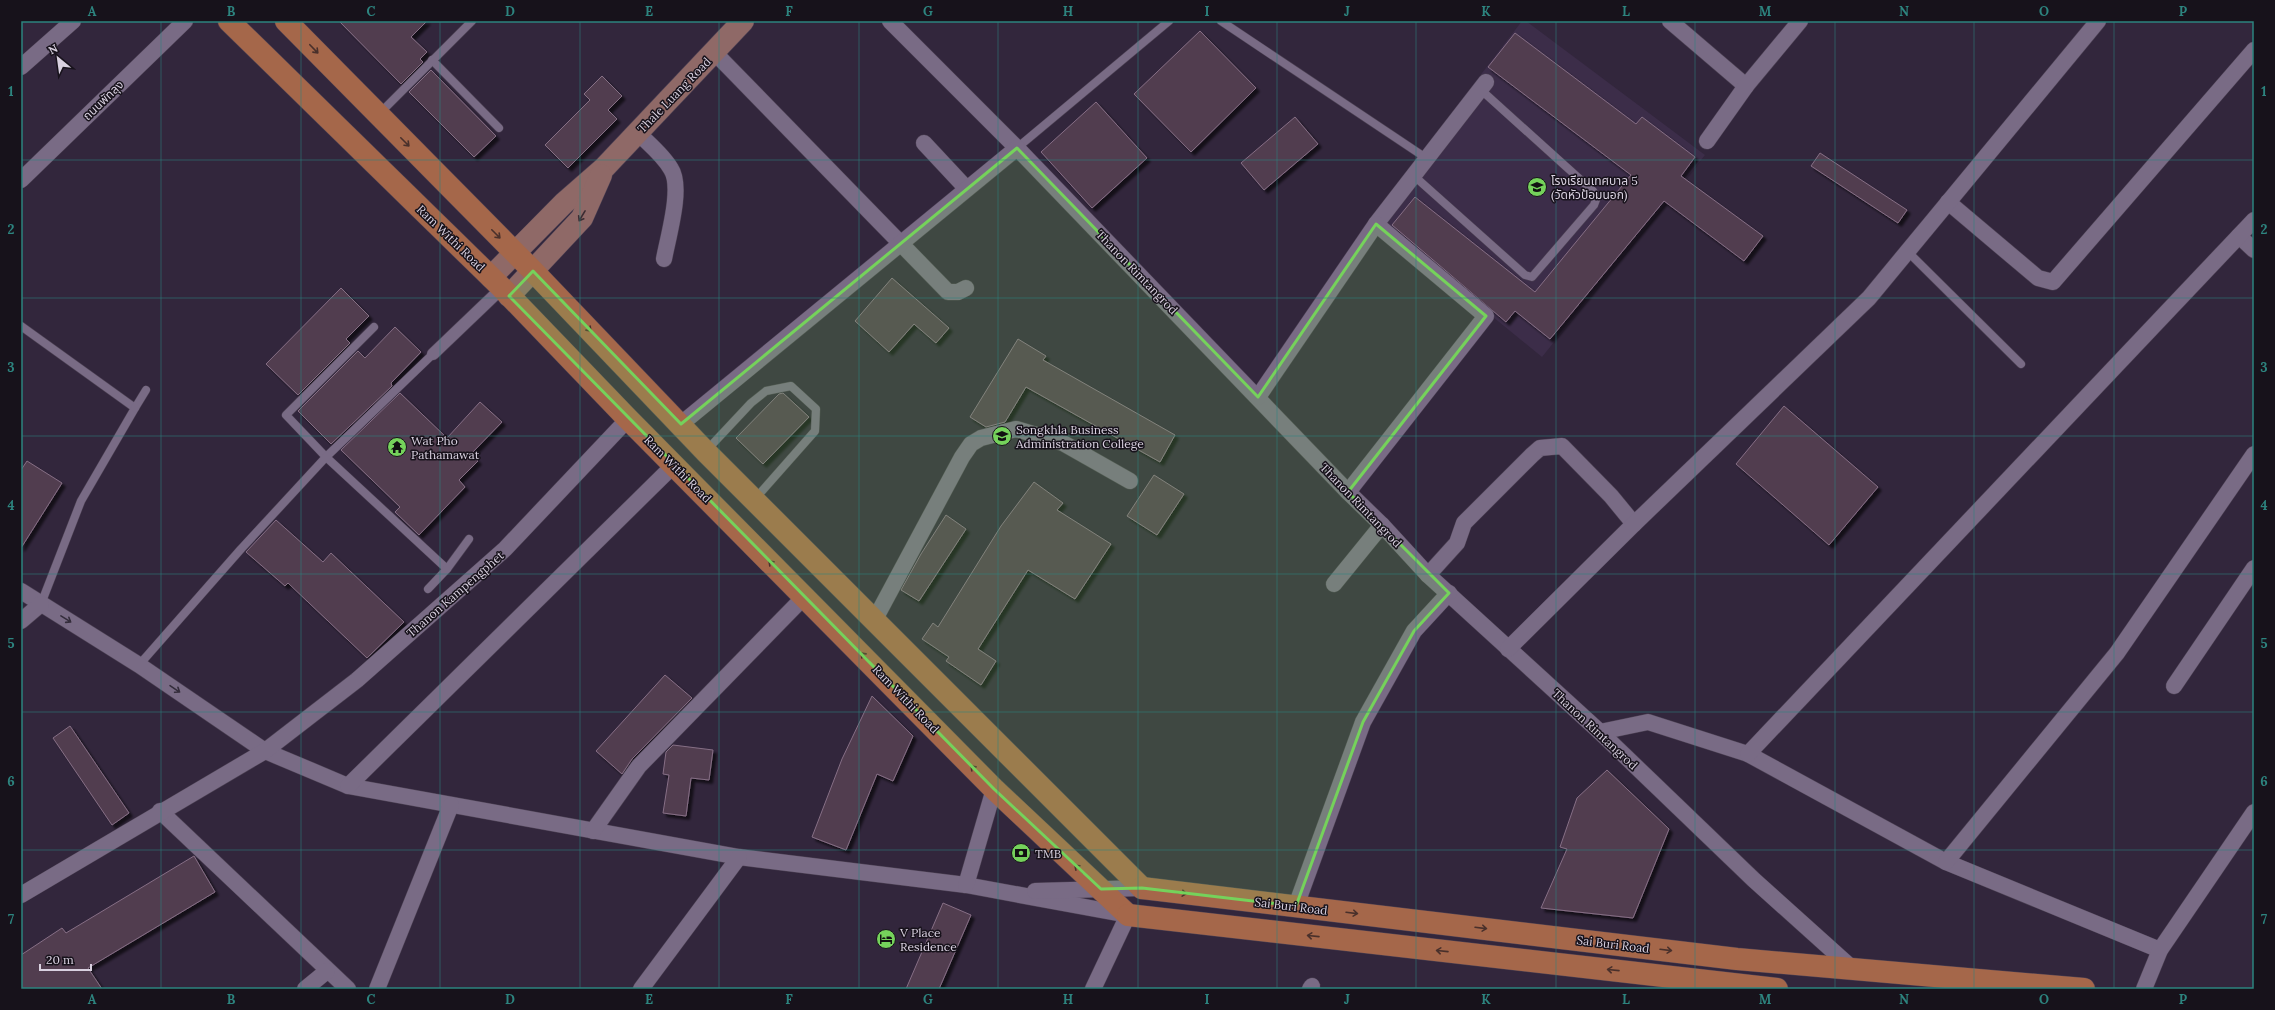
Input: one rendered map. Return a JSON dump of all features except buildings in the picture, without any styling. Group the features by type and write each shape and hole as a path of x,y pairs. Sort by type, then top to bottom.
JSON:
{"main road":[{"name":"Ram Withi Road","path":"229,21 501,287 628,419 805,596 994,789 1128,915"},
{"path":"286,21 533,271 706,451 1142,888 1128,915 1719,986 1777,989"},
{"name":"Thale Luang Road","path":"501,287 514,252 564,203 604,168 743,21"},
{"name":"Thale Luang Road","path":"501,287 533,271 582,218 604,168"},
{"name":"Sai Buri Road","path":"1142,888 1737,959 2084,989"}],"street":[{"path":"21,67 73,21"},
{"name":"ถนนพัทลุง","path":"21,180 185,21"},
{"name":"Thanon Rimtangrod","path":"890,21 1017,148 1348,492 1382,525 1428,575 1600,732 1754,880 1853,969"},
{"path":"1670,21 1746,86"},
{"path":"1707,141 1746,86 1800,21"},
{"path":"1508,649 1634,524 1869,298 2098,21"},
{"path":"1948,202 2038,278 2053,282 2254,50"},
{"path":"714,52 948,292 958,292 966,288"},
{"path":"1258,397 1376,224 1483,86"},
{"path":"638,133 672,169 675,179 676,194 664,259"},
{"path":"924,143 966,188"},
{"path":"681,424 966,188 1017,148"},
{"path":"1748,754 2254,220"},
{"path":"1348,492 1486,316 1376,224"},
{"path":"2239,236 2254,250"},
{"path":"433,354 501,287"},
{"name":"Thanon Kampengphet","path":"21,895 160,811 265,750 357,680 505,549 628,419"},
{"path":"874,621 962,457 971,444 981,438 1016,429 1063,443 1130,480"},
{"path":"1428,575 1457,543 1464,523 1540,448 1562,446 1611,496 1634,524"},
{"path":"1946,862 2117,653 2254,454"},
{"path":"348,786 674,465"},
{"path":"1334,584 1382,525"},
{"path":"2174,686 2254,568"},
{"path":"21,591 140,665 265,750 348,786 739,857 966,885 1128,915 1093,989"},
{"path":"1296,906 1363,722 1414,631 1449,594"},
{"path":"593,831 639,766 805,596"},
{"path":"21,622 41,604"},
{"path":"1600,732 1648,722 1748,754 1946,862 2160,950"},
{"path":"966,885 994,789"},
{"path":"377,989 451,805"},
{"path":"160,811 327,971 348,989"},
{"path":"2144,989 2160,950 2254,812"},
{"path":"641,989 739,857"},
{"path":"1003,892 1142,888"},
{"path":"306,989 327,971"}],"lane":[{"path":"378,114 472,21"},
{"path":"1017,148 1170,21"},
{"path":"1221,21 1426,158"},
{"path":"432,60 499,128"},
{"path":"1413,175 1525,275 1532,277 1594,205 1597,197 1593,191 1483,86"},
{"path":"1908,252 2022,364"},
{"path":"21,326 135,408"},
{"path":"374,327 286,415 326,457 447,569"},
{"path":"140,665 241,548 326,457 433,354"},
{"path":"706,451 751,403 766,391 791,386 812,405 816,409 814,430 755,499"},
{"path":"41,604 81,501 146,390"},
{"path":"428,589 447,569 469,539"}],"highlighted area":[{"path":"1017,148 1258,397 1376,224 1486,316 1348,492 1449,593 1414,631 1363,722 1296,906 1142,888 1101,889 994,789 509,296 533,271 681,424"}],"shaded area":[{"name":"โรงเรียนเทศบาล 5 (วัดหัวป้อมนอก)","path":"1522,21 1526,21 1705,155 1542,357 1382,226 1370,219"}],"place":[{"name":"โรงเรียนเทศบาล 5 (วัดหัวป้อมนอก)","path":"1537,187"},
{"name":"Songkhla Business Administration College","path":"1002,436"},
{"name":"Wat Pho Pathamawat","path":"397,447"},
{"name":"TMB","path":"1021,853"},
{"name":"V Place Residence","path":"886,939"}]}
